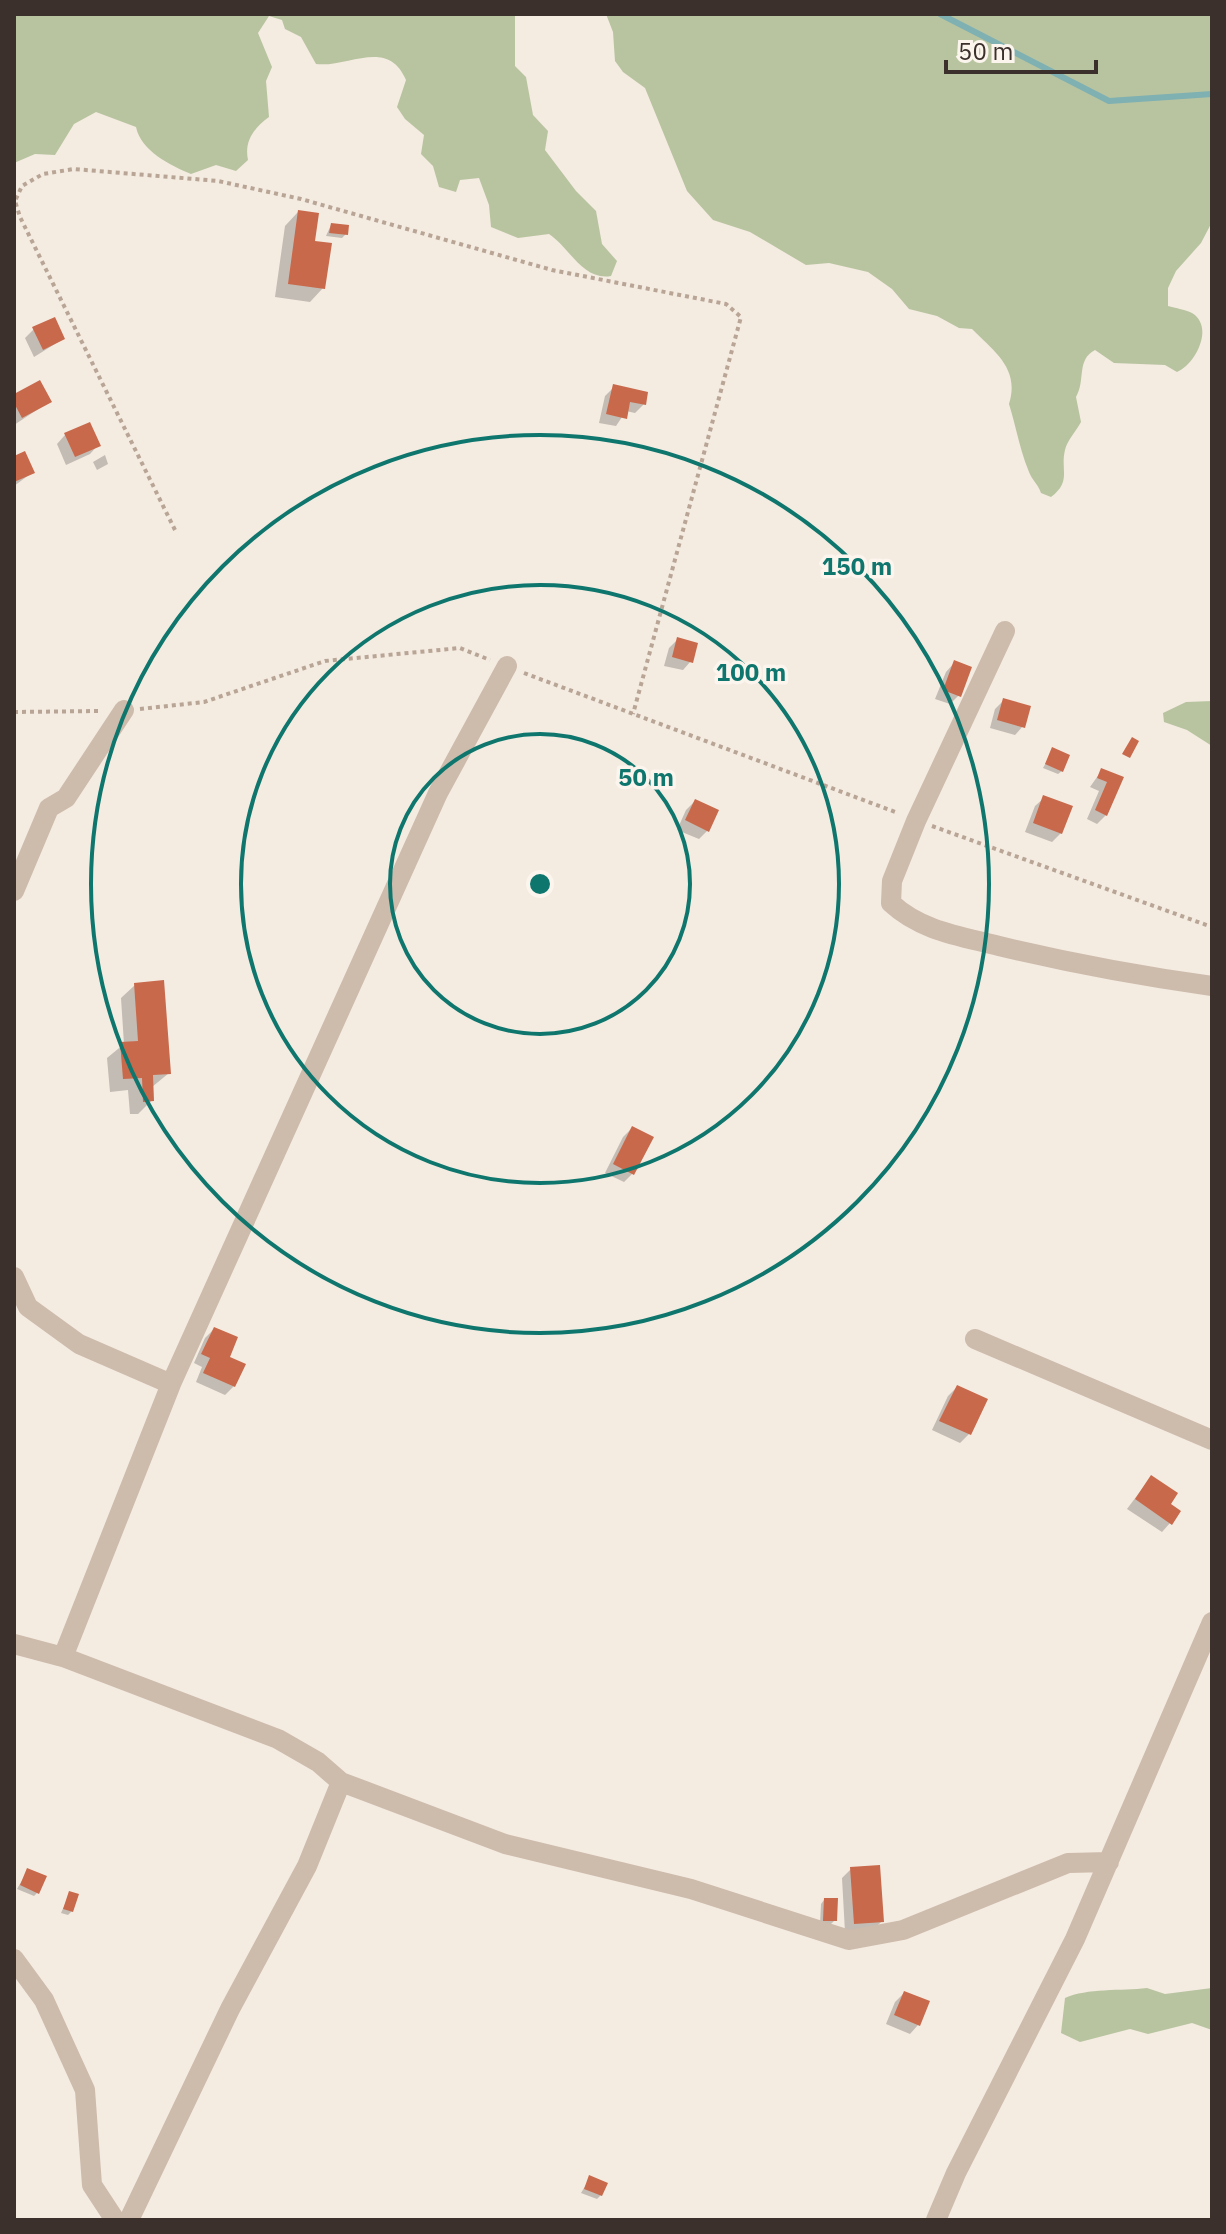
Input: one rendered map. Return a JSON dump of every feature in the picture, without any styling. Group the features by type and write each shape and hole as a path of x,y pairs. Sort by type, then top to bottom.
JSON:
{"street":[{"path":"1005,631 916,821 892,881 891,903 908,919 937,930 1078,965 1212,986"},
{"path":"63,1657 171,1384 438,793 507,666"},
{"path":"14,891 49,808 66,798 124,710"},
{"path":"14,1277 28,1307 79,1344 171,1384"},
{"path":"975,1339 1212,1440"},
{"path":"936,2220 956,2173 1075,1939 1212,1622"},
{"path":"14,1646 63,1657 278,1739 318,1762 341,1782 505,1844 691,1889 849,1940 903,1930 1068,1863 1109,1862"},
{"path":"129,2220 230,2009 307,1866 341,1782"},
{"path":"14,1959 44,2000 85,2090 92,2185 115,2220"}],"path":[{"path":"175,530 20,217 15,201 22,186 43,174 74,169 218,181 301,199 539,267 726,304 741,317 633,714"},
{"path":"14,712 124,710 204,702 325,661 460,648 916,821 1212,927"}],"green space":[{"path":"14,14 515,14 515,66 526,77 533,115 548,131 545,150 576,191 596,211 602,244 617,261 611,276 592,274 549,234 518,238 491,227 489,205 479,178 460,180 456,192 439,187 433,166 421,154 424,135 405,119 397,107 406,80 389,60 366,57 316,64 301,37 285,29 282,20 269,16 258,33 272,67 266,81 269,117 251,136 247,147 248,160 236,171 216,165 191,174 150,150 136,127 96,112 74,124 55,155 35,154 14,163"},
{"path":"606,14 1212,14 1212,222 1201,243 1176,271 1168,288 1168,306 1190,312 1199,319 1202,336 1196,354 1177,372 1165,365 1114,363 1095,350 1089,354 1083,365 1076,397 1081,422 1065,450 1061,486 1051,497 1041,493 1023,456 1009,404 1011,381 997,354 972,329 959,328 937,316 909,309 892,289 868,272 829,263 806,265 750,232 713,220 687,191 645,88 623,72 615,61 613,32"},
{"path":"1212,701 1212,746 1187,730 1164,722 1163,713 1186,702"},
{"path":"1147,1988 1165,1994 1212,1988 1212,2030 1192,2023 1148,2034 1130,2029 1080,2042 1061,2033 1065,1998 1094,1991"}],"building":[{"path":"298,210 319,213 315,241 332,243 325,289 288,284"},
{"path":"331,223 349,225 348,235 329,233"},
{"path":"55,317 65,339 43,350 32,327"},
{"path":"40,380 52,402 22,418 14,403 14,394"},
{"path":"613,384 648,392 646,405 630,402 627,419 606,414"},
{"path":"90,422 101,446 75,457 64,433"},
{"path":"25,451 35,473 14,482 14,456"},
{"path":"677,637 698,643 693,663 672,657"},
{"path":"954,660 972,667 961,697 943,690"},
{"path":"1003,698 1031,706 1025,728 997,720"},
{"path":"1132,737 1139,741 1130,758 1122,754"},
{"path":"1052,747 1070,755 1063,772 1045,764"},
{"path":"1101,768 1124,777 1107,816 1095,810 1107,782 1097,778"},
{"path":"1043,795 1073,806 1062,834 1033,823"},
{"path":"695,799 719,810 709,832 685,820"},
{"path":"164,980 171,1074 153,1075 154,1101 143,1102 142,1078 123,1079 120,1042 138,1041 134,983"},
{"path":"632,1126 654,1137 634,1175 613,1164"},
{"path":"214,1327 238,1337 230,1357 246,1364 235,1387 203,1373 210,1358 201,1354"},
{"path":"957,1385 988,1399 971,1435 939,1421"},
{"path":"1151,1475 1178,1493 1171,1504 1181,1511 1172,1525 1135,1499"},
{"path":"880,1865 884,1922 854,1924 850,1867"},
{"path":"27,1868 47,1876 39,1894 20,1885"},
{"path":"69,1891 79,1894 73,1912 63,1909"},
{"path":"824,1898 838,1898 837,1921 823,1921"},
{"path":"904,1991 930,2001 920,2026 894,2015"},
{"path":"589,2175 608,2183 602,2196 584,2189"}],"waterway":[{"path":"940,14 1109,101 1212,94"}]}
